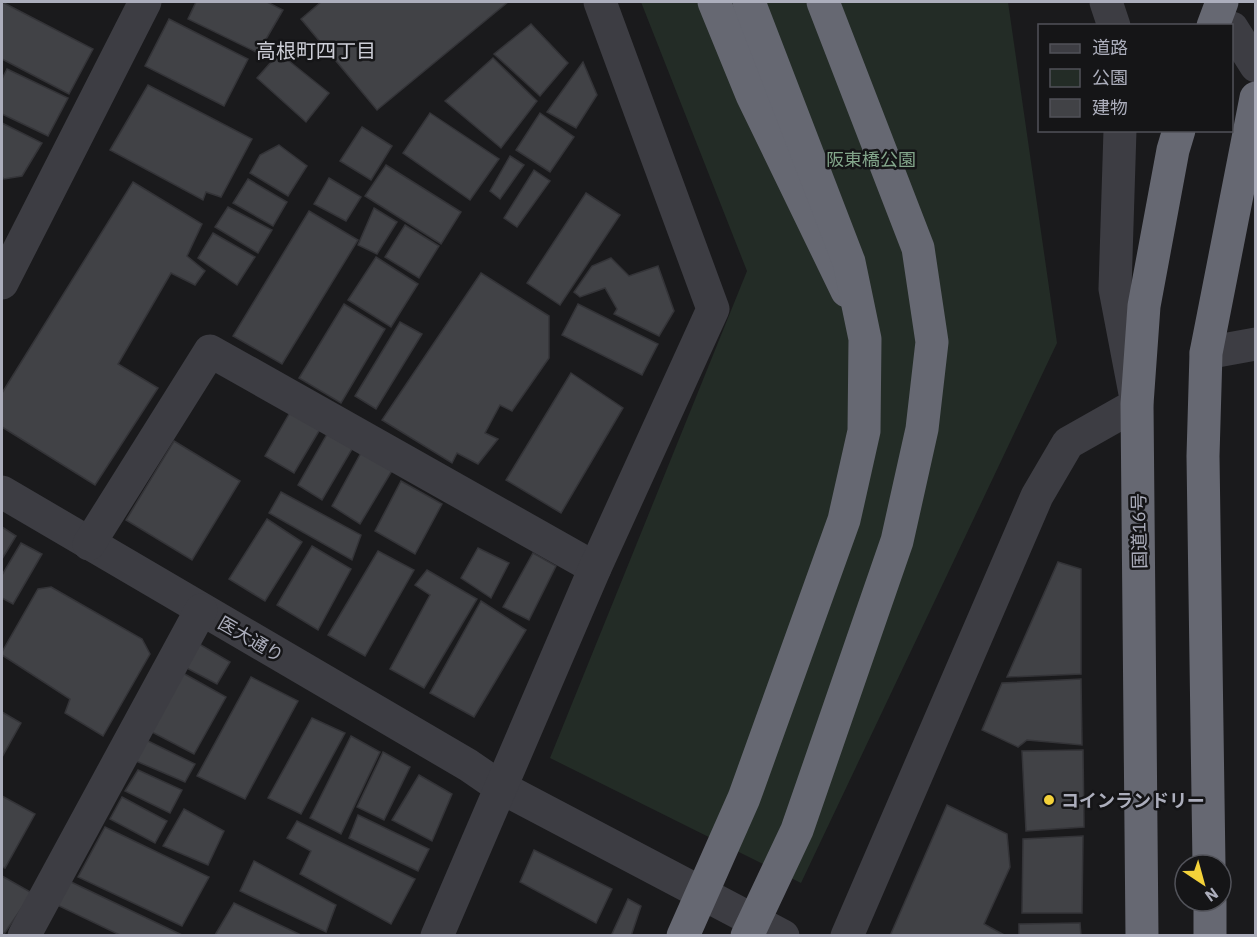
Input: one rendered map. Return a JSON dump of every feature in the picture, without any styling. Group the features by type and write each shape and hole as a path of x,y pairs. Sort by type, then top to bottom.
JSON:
{"highway":[{"path":"714,2 752,95 863,325"},
{"path":"683,936 744,798 844,520 864,431 865,339 849,262 749,2"},
{"path":"747,936 797,830 897,541 922,429 932,342 918,248 823,2"},
{"path":"1209,853 1203,456 1206,353 1256,98"},
{"name":"国道16号","path":"1142,936 1137,404 1144,306 1173,150 1178,132"},
{"path":"1210,913 1210,936"}],"street":[{"path":"2,283 145,2"},
{"path":"437,936 595,568 713,309 600,2"},
{"path":"1106,2 1113,24"},
{"path":"1233,32 1256,66"},
{"path":"847,936 1037,496 1068,443 1137,404 1115,289 1120,132"},
{"path":"1206,353 1256,344"},
{"path":"90,544 210,351 595,568"},
{"name":"医大通り","path":"2,492 468,765 500,787 783,936"},
{"path":"24,936 201,610"}],"green space":[{"name":"阪東橋公園","path":"641,2 1008,2 1057,343 801,883 550,758 747,271"}],"building":[{"path":"2,2 93,49 69,94 2,59"},
{"path":"196,2 267,2 283,10 258,53 188,19"},
{"path":"321,2 508,2 377,110 301,19"},
{"path":"169,19 248,59 224,106 145,66"},
{"path":"531,24 568,63 540,96 494,54"},
{"path":"279,53 329,93 306,122 257,78"},
{"path":"493,58 537,101 501,148 445,101"},
{"path":"583,62 597,95 576,128 547,112"},
{"path":"7,69 68,98 48,136 2,114 2,79"},
{"path":"148,85 252,139 221,197 206,192 203,200 110,150"},
{"path":"430,113 499,159 470,200 403,153"},
{"path":"540,113 574,137 550,172 516,150"},
{"path":"2,123 42,143 22,176 4,179 2,177"},
{"path":"362,127 392,146 371,180 340,161"},
{"path":"279,145 307,166 288,196 250,173 260,155"},
{"path":"510,156 524,165 500,199 490,191"},
{"path":"386,165 461,212 441,244 365,196"},
{"path":"534,170 550,181 517,227 504,218"},
{"path":"329,178 361,197 346,221 314,204"},
{"path":"248,179 287,202 273,226 233,203"},
{"path":"133,182 202,224 187,256 205,271 195,285 171,273 118,364 158,388 95,485 2,427 2,393"},
{"path":"586,193 620,215 560,305 527,283"},
{"path":"228,207 272,230 258,253 215,227"},
{"path":"374,208 397,222 377,254 358,245"},
{"path":"309,211 358,240 282,364 233,336"},
{"path":"405,225 439,246 419,278 385,257"},
{"path":"213,233 255,257 237,285 198,258"},
{"path":"376,257 418,284 391,327 348,300"},
{"path":"611,258 629,276 658,266 674,311 659,336 614,314 617,309 605,288 580,297 574,292 592,266"},
{"path":"481,273 549,316 549,358 512,411 500,405 485,433 498,439 478,464 457,453 452,463 382,420"},
{"path":"344,304 385,329 341,403 299,378"},
{"path":"578,304 658,344 642,375 562,335"},
{"path":"400,322 422,334 376,409 355,396"},
{"path":"571,373 623,408 561,513 506,480"},
{"path":"292,409 322,426 294,473 265,456"},
{"path":"330,429 355,444 322,500 298,485"},
{"path":"174,441 240,481 192,560 126,520"},
{"path":"362,451 393,469 360,524 332,506"},
{"path":"401,481 442,504 415,554 375,531"},
{"path":"281,492 361,535 352,560 269,513"},
{"path":"267,519 302,542 265,601 229,579"},
{"path":"2,527 16,536 2,559"},
{"path":"21,543 42,554 13,604 2,598 2,575"},
{"path":"312,546 351,569 318,630 277,605"},
{"path":"478,548 509,563 491,598 461,578"},
{"path":"378,551 414,570 365,656 328,635"},
{"path":"533,553 556,566 529,620 503,607"},
{"path":"1058,562 1081,569 1081,674 1007,677"},
{"path":"427,570 477,599 424,688 390,669 430,595 415,585"},
{"path":"51,587 142,639 150,654 103,736 65,713 70,699 2,655 38,589"},
{"path":"481,601 526,630 474,717 430,693"},
{"path":"194,641 230,662 217,684 179,664"},
{"path":"181,672 226,697 194,754 148,730"},
{"path":"251,677 298,701 245,799 197,776"},
{"path":"1081,679 1082,745 1027,740 1018,747 982,730 1002,683"},
{"path":"2,712 21,723 2,757"},
{"path":"312,718 345,733 301,814 268,798"},
{"path":"351,736 380,752 341,834 310,818"},
{"path":"146,740 195,764 185,782 136,761"},
{"path":"1083,750 1084,827 1026,831 1022,751"},
{"path":"383,752 410,767 384,820 357,807"},
{"path":"138,770 182,790 170,813 125,791"},
{"path":"419,775 452,794 432,841 392,820"},
{"path":"2,796 35,814 5,868 2,867"},
{"path":"122,797 167,821 155,843 110,819"},
{"path":"947,805 1007,834 1010,867 984,924 1006,936 890,936"},
{"path":"184,809 224,831 208,865 163,846"},
{"path":"358,815 429,849 418,871 349,838"},
{"path":"297,821 415,879 391,924 300,874 311,851 287,838"},
{"path":"105,827 209,877 182,926 78,877"},
{"path":"1083,836 1082,913 1022,913 1023,839"},
{"path":"534,850 612,889 596,923 520,882"},
{"path":"254,861 336,905 326,932 240,891"},
{"path":"2,876 32,893 4,934 2,932"},
{"path":"69,881 182,935 122,936 55,904"},
{"path":"628,899 641,906 631,936 616,936 612,934"},
{"path":"234,903 303,936 215,935"},
{"path":"1080,923 1081,936 1019,936 1019,924"}],"place":[{"name":"コインランドリー","path":"1049,800"}],"district":[{"name":"高根町四丁目","path":"316,50"}]}
